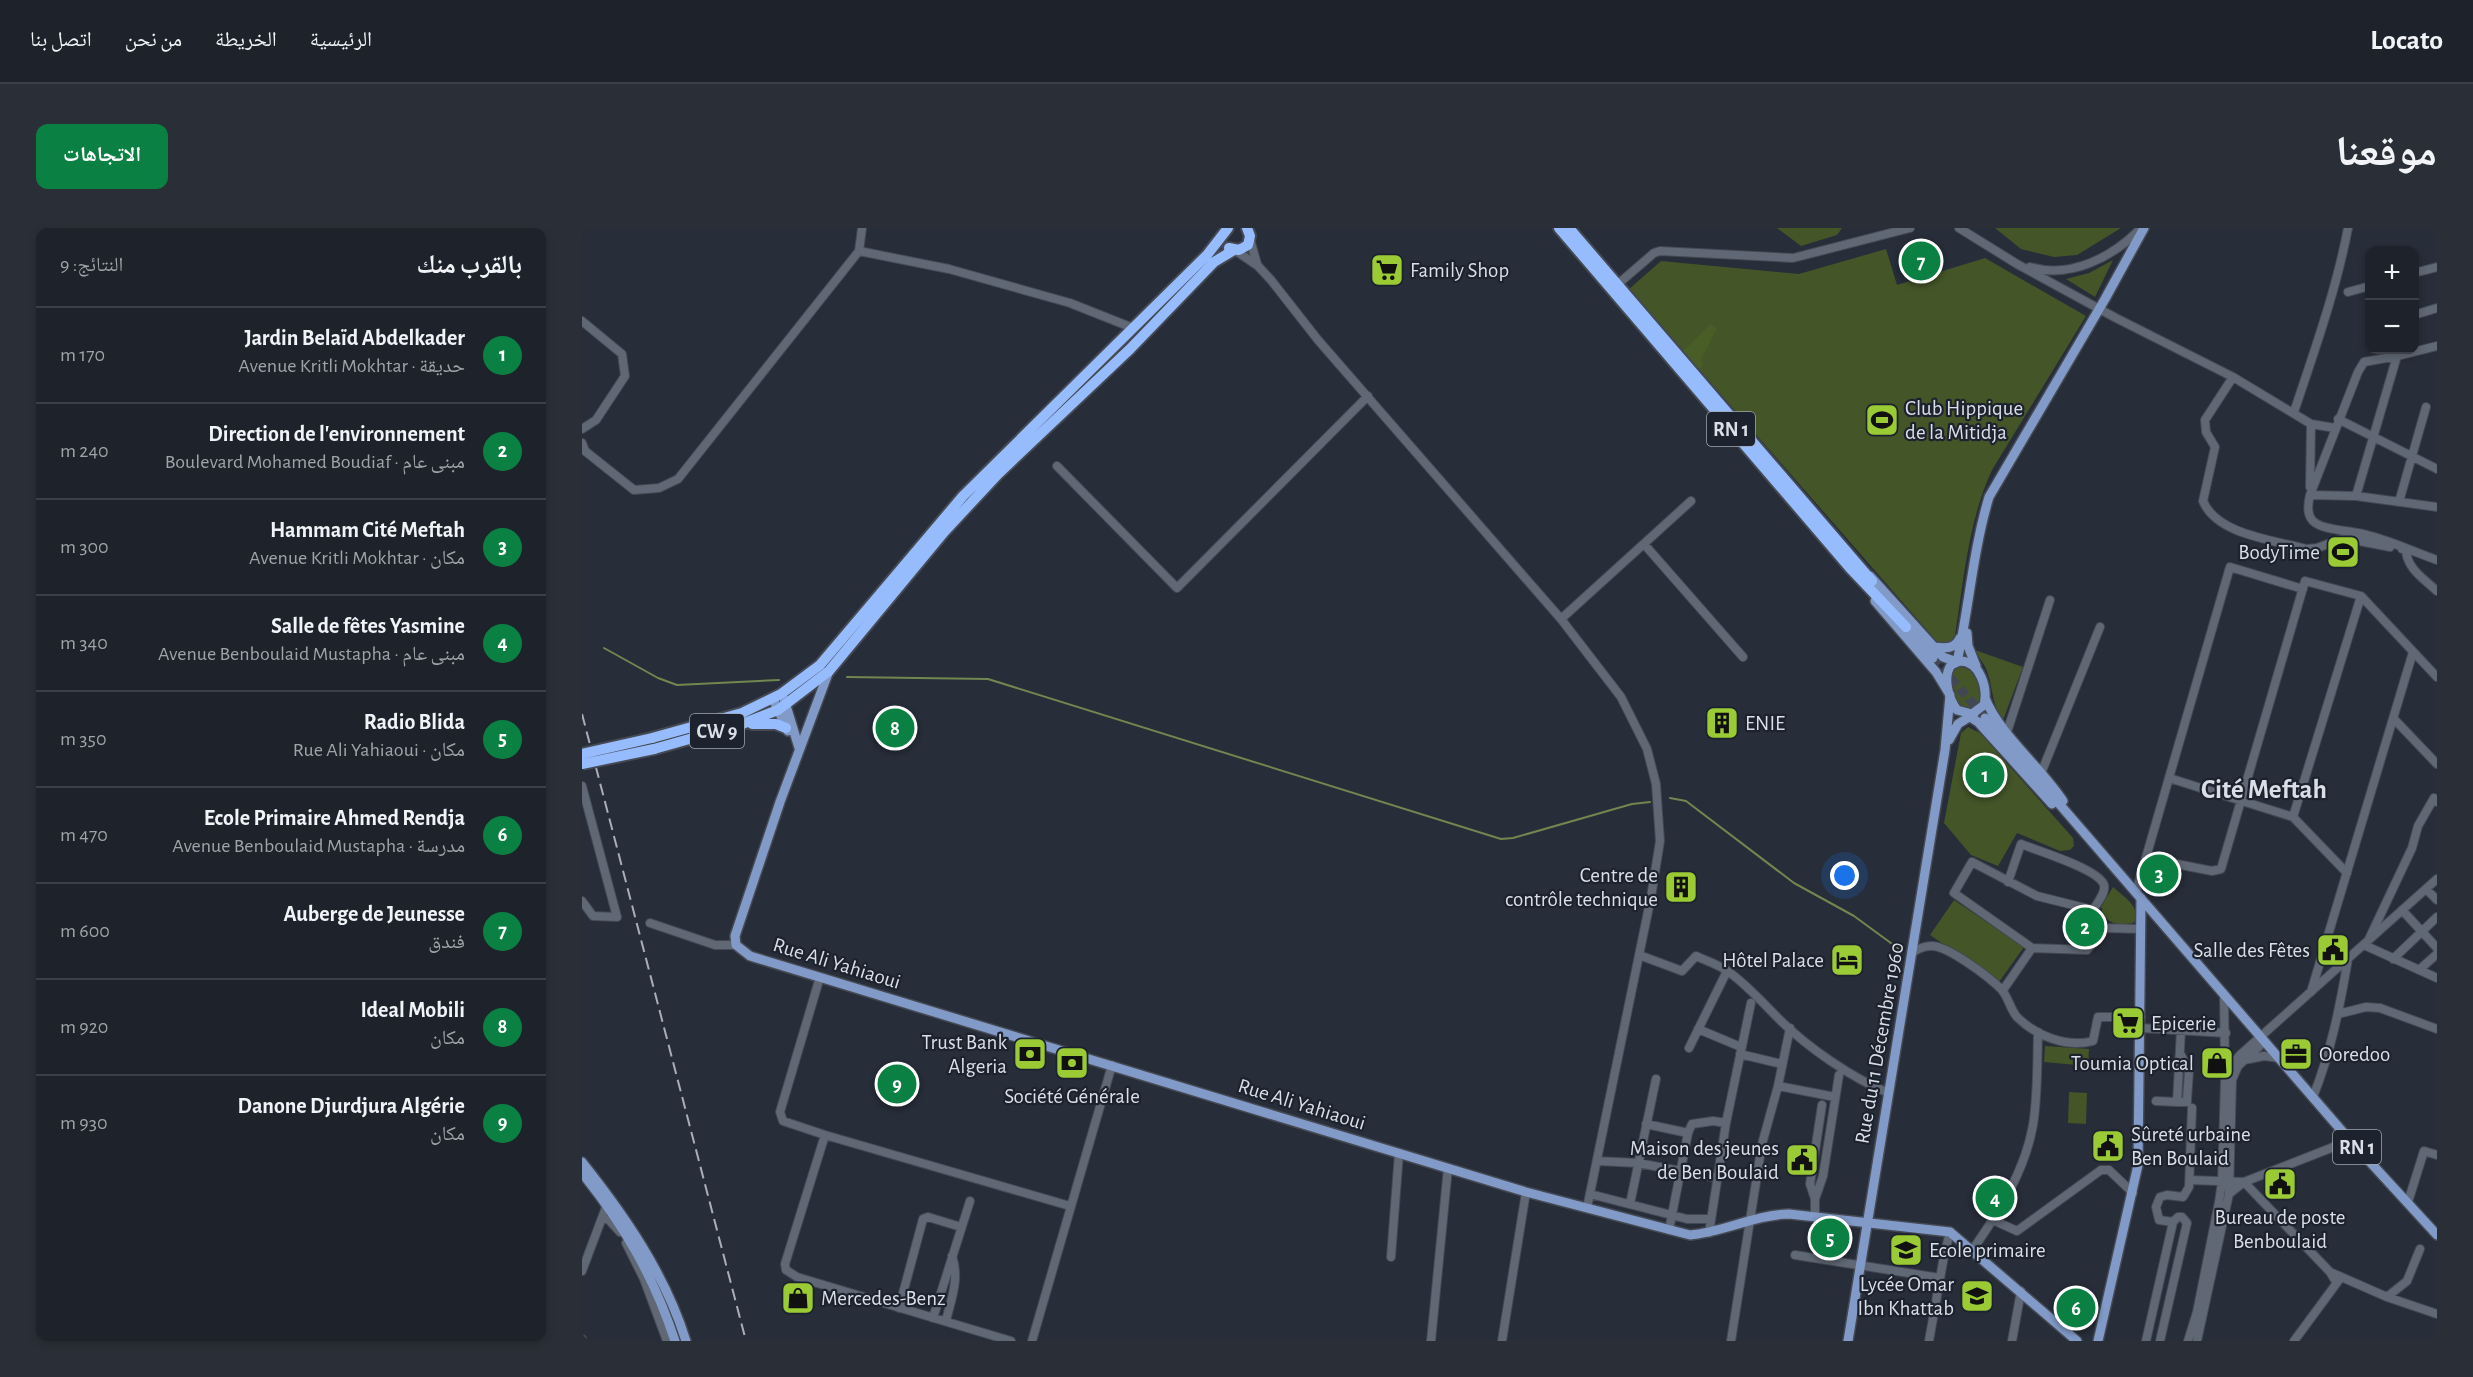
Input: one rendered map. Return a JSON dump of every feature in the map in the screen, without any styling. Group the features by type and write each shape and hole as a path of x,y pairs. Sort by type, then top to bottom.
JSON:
{"highway":[{"name":"RN 1","path":"1559,228 1906,627"},
{"name":"RN 1","path":"1569,228 1852,564"},
{"path":"1226,231 1226,244 1235,250"},
{"path":"653,743 742,713 777,696 820,665 963,496 1207,255 1226,231"},
{"path":"783,708 829,671 944,532 998,474 1130,349 1214,262 1235,250 1245,248 1250,233"},
{"name":"CW 9","path":"582,754 653,743 742,724 783,708"},
{"path":"742,724 768,723 786,728"},
{"name":"CW 9","path":"582,764 653,743"}],"main road":[{"path":"1957,662 1968,610 1982,520 1989,497 2100,309 2143,228"},
{"name":"RN 1","path":"1852,564 1891,597 1943,657 1957,662"},
{"name":"RN 1","path":"1852,564 1881,608 1936,672 1950,695"},
{"path":"1934,647 1950,648 1957,645 1968,610"},
{"path":"1968,610 1968,646 1977,669 1985,698 1981,709 1975,715 1957,710 1950,695 1947,675 1951,666 1957,662 1971,663 1977,669"},
{"name":"RN 1","path":"1906,627 1933,658"},
{"path":"736,945 735,936 829,671"},
{"name":"Rue du 11 Décembre 1960","path":"1848,1341 1946,750 1950,695"},
{"path":"777,696 800,748"},
{"name":"RN 1","path":"1985,698 1990,711 2042,771 2063,801 2070,817"},
{"path":"783,708 786,728 800,748"},
{"name":"RN 1","path":"1975,715 2037,790 2070,817"},
{"name":"RN 1","path":"1975,715 2070,817 2348,1138 2437,1235"},
{"name":"Rue du 11 Décembre 1960","path":"1946,750 1954,728 1975,715"},
{"path":"2098,1341 2138,1164 2141,1028 2139,895"},
{"name":"Rue Ali Yahiaoui","path":"736,945 750,956 1526,1192 1690,1235 1709,1233 1771,1215 1815,1216 1950,1232"},
{"path":"582,1162 585,1177 609,1202 648,1256 666,1288 686,1341"},
{"path":"609,1202 649,1273 662,1301 675,1341"},
{"path":"1950,1232 2077,1341"}],"street":[{"path":"582,443 585,451 634,490 658,488 678,479 859,251 862,228"},
{"path":"1618,284 1654,253 1660,251 1793,258 1910,228"},
{"path":"1959,228 2018,264 2233,378 2311,424 2335,428"},
{"path":"2018,264 2044,271 2080,267 2118,248 2143,228"},
{"path":"2294,412 2328,308 2348,228"},
{"path":"1250,233 1258,266"},
{"path":"1235,250 1258,266 1318,340 1561,619 1621,697 1647,749 1656,784 1660,841 1639,956 1587,1208"},
{"path":"859,251 949,269 1070,303 1133,328"},
{"path":"2419,272 2437,267"},
{"path":"2348,292 2365,287"},
{"path":"2419,314 2437,308"},
{"path":"582,321 622,354 626,376 596,420 582,429"},
{"path":"2437,346 2364,362 2338,419 2307,503 2313,522 2364,534 2437,560"},
{"path":"2356,496 2397,356"},
{"path":"2233,378 2205,420 2206,432 2215,447 2203,501 2212,517 2240,531 2306,549 2317,548 2344,538 2406,549"},
{"path":"1057,466 1177,588 1368,396"},
{"path":"2399,502 2426,407"},
{"path":"2338,419 2437,469"},
{"path":"2310,495 2311,424"},
{"path":"2310,495 2356,496 2437,507"},
{"path":"1561,619 1691,501"},
{"path":"1644,544 1743,657"},
{"path":"2406,549 2406,558 2410,566 2437,591"},
{"path":"2139,895 2146,858 2230,567 2303,589"},
{"path":"2146,858 2212,872 2221,869 2306,581 2361,596 2437,677"},
{"path":"2293,817 2361,596"},
{"path":"2007,732 2050,600"},
{"path":"2042,771 2100,627"},
{"path":"2311,993 2395,720 2413,652"},
{"path":"2395,720 2437,764"},
{"path":"2169,778 2293,817 2347,873"},
{"path":"582,786 617,917 593,916 582,901"},
{"path":"2366,943 2412,848 2418,826 2434,798 2437,802"},
{"path":"2008,882 2021,844 2100,877 2105,888 2093,910"},
{"path":"2105,928 2087,950 2032,948 1954,893 1972,862 2037,896 2093,910 2101,926 2105,928 2141,929"},
{"path":"2188,1341 2197,1312 2226,1182 2232,1080 2238,1066 2311,993 2437,879"},
{"path":"2426,889 2437,900"},
{"path":"2402,910 2437,948"},
{"path":"2393,958 2437,917"},
{"path":"650,923 715,945 736,945"},
{"path":"2366,943 2437,978"},
{"path":"1913,952 1930,946 1937,947 1976,969 2003,990 2016,1016 2038,1032 2059,1041 2090,1042 2096,1037 2098,1017 2141,1017"},
{"path":"2003,990 2032,948"},
{"path":"2419,970 2437,954"},
{"path":"1639,956 1682,971 1696,956 1727,970 1757,995 1790,1028 1845,1069 1873,1087 1889,1093"},
{"path":"2313,1097 2325,1068 2348,959"},
{"path":"1689,1048 1727,970"},
{"path":"820,977 780,1112 783,1121 1070,1206"},
{"path":"2197,1341 2229,1194 2226,1182 2224,994"},
{"path":"1709,1233 1726,1123 1751,1003"},
{"path":"2338,1014 2366,1007 2380,1008 2437,1029"},
{"path":"1731,1341 1762,1144 1778,1086 1790,1028"},
{"path":"2141,1028 2226,1033"},
{"path":"1698,1029 1740,1051 1782,1064"},
{"path":"2156,1101 2177,1102 2181,1030"},
{"path":"1973,1250 2011,1188 2033,1127 2038,1032"},
{"path":"2225,1080 2230,1067 2239,1056 2263,1040"},
{"path":"2243,1060 2264,1056 2280,1058"},
{"path":"1032,1341 1112,1065"},
{"path":"1815,1199 1823,1176 1839,1075"},
{"path":"1630,1204 1656,1079"},
{"path":"1778,1086 1835,1097"},
{"path":"1815,1216 1815,1199 1810,1184 1822,1105"},
{"path":"2173,1222 2159,1220 2156,1207 2160,1197 2167,1195 2183,1197 2189,1186 2192,1108"},
{"path":"1669,1230 1688,1133 1692,1124 1713,1121 1726,1123"},
{"path":"1646,1124 1688,1133"},
{"path":"825,1135 785,1264 786,1270 797,1277 1011,1341"},
{"path":"2229,1194 2244,1182 2331,1148 2348,1138"},
{"path":"2408,1202 2424,1151 2437,1155"},
{"path":"1391,1257 1400,1153"},
{"path":"1597,1161 1638,1163 1717,1178"},
{"path":"1431,1341 1449,1168"},
{"path":"1993,1220 2017,1231 2101,1170 2109,1170 2133,1193"},
{"path":"2190,1180 2244,1182 2330,1272 2336,1282"},
{"path":"1502,1341 1526,1192"},
{"path":"1590,1194 1687,1219 1711,1219"},
{"path":"933,1318 970,1201"},
{"path":"582,1271 609,1202"},
{"path":"2146,1341 2173,1222 2182,1216 2187,1222 2160,1341"},
{"path":"899,1308 924,1219 928,1217 961,1227"},
{"path":"602,1218 609,1220 622,1235 645,1279 667,1341"},
{"path":"1929,1341 1950,1232"},
{"path":"2387,1297 2407,1281 2420,1250"},
{"path":"1795,1255 1940,1278"},
{"path":"946,1322 956,1280 956,1269 952,1256"},
{"path":"2330,1272 2387,1297 2437,1314"},
{"path":"2294,1341 2336,1282 2344,1278"},
{"path":"2012,1341 2021,1291"}],"green space":[{"path":"1777,228 1842,228 1837,235 1801,246"},
{"path":"1995,228 2121,228 2077,255 2054,257 2021,249"},
{"name":"Club Hippique de la Mitidja","path":"1886,249 1897,285 1985,258 2086,316 1992,470 1972,530 1955,635 1951,642 1939,644 1629,289 1661,261 1799,274"},
{"path":"2113,260 2095,297 2066,279 2089,273"},
{"path":"1711,324 1717,328 1701,359 1703,365 1699,370 1682,352"},
{"path":"1975,650 2023,667 2003,720 1995,703 1987,671"},
{"path":"1959,667 1974,674 1979,685 1980,703 1971,710 1958,706 1949,682 1951,672"},
{"path":"1968,727 1980,733 2073,838 2074,846 2070,850 2060,851 2017,833 1998,866 1971,855 1944,823 1961,733"},
{"path":"2113,887 2129,901 2134,909 2137,919 2133,923 2112,922 2105,917 2101,907"},
{"path":"1954,900 2024,947 1999,982 1930,935"},
{"path":"2045,1046 2089,1049 2088,1066 2044,1062"},
{"path":"2069,1092 2087,1093 2086,1124 2068,1123"}],"waterway":[{"path":"604,648 658,678 677,685 779,680"},
{"path":"847,677 988,679 1501,839 1513,838 1632,804 1650,802"},
{"path":"1670,798 1686,801 1794,883 1854,916 1899,949"}],"tunnel":[{"path":"1933,658 1983,715"}],"railway":[{"path":"582,714 746,1341"}],"place":[{"name":"Auberge de Jeunesse","path":"1921,261"},
{"name":"Family Shop","path":"1387,270"},
{"name":"Club Hippique de la Mitidja","path":"1882,420"},
{"name":"BodyTime","path":"2343,552"},
{"name":"ENIE","path":"1722,723"},
{"name":"Ideal Mobili","path":"895,728"},
{"name":"Jardin Belaïd Abdelkader","path":"1985,775"},
{"name":"Hammam Cité Meftah","path":"2159,874"},
{"name":"Centre de contrôle technique","path":"1681,887"},
{"name":"Direction de l'environnement","path":"2085,927"},
{"name":"Salle des Fêtes","path":"2333,950"},
{"name":"Hôtel Palace","path":"1847,960"},
{"name":"Epicerie","path":"2128,1023"},
{"name":"Trust Bank Algeria","path":"1030,1054"},
{"name":"Ooredoo","path":"2296,1054"},
{"name":"Société Générale","path":"1072,1063"},
{"name":"Toumia Optical","path":"2217,1063"},
{"name":"Danone Djurdjura Algérie","path":"897,1084"},
{"name":"Sûreté urbaine Ben Boulaid","path":"2108,1146"},
{"name":"Maison des jeunes de Ben Boulaid","path":"1802,1160"},
{"name":"Bureau de poste Benboulaid","path":"2280,1184"},
{"name":"Salle de fêtes Yasmine","path":"1995,1198"},
{"name":"Radio Blida","path":"1830,1238"},
{"name":"Ecole primaire","path":"1906,1250"},
{"name":"Lycée Omar Ibn Khattab","path":"1977,1296"},
{"name":"Mercedes-Benz","path":"798,1298"},
{"name":"Ecole Primaire Ahmed Rendja","path":"2076,1308"}],"district":[{"name":"Cité Meftah","path":"2264,789"}]}
